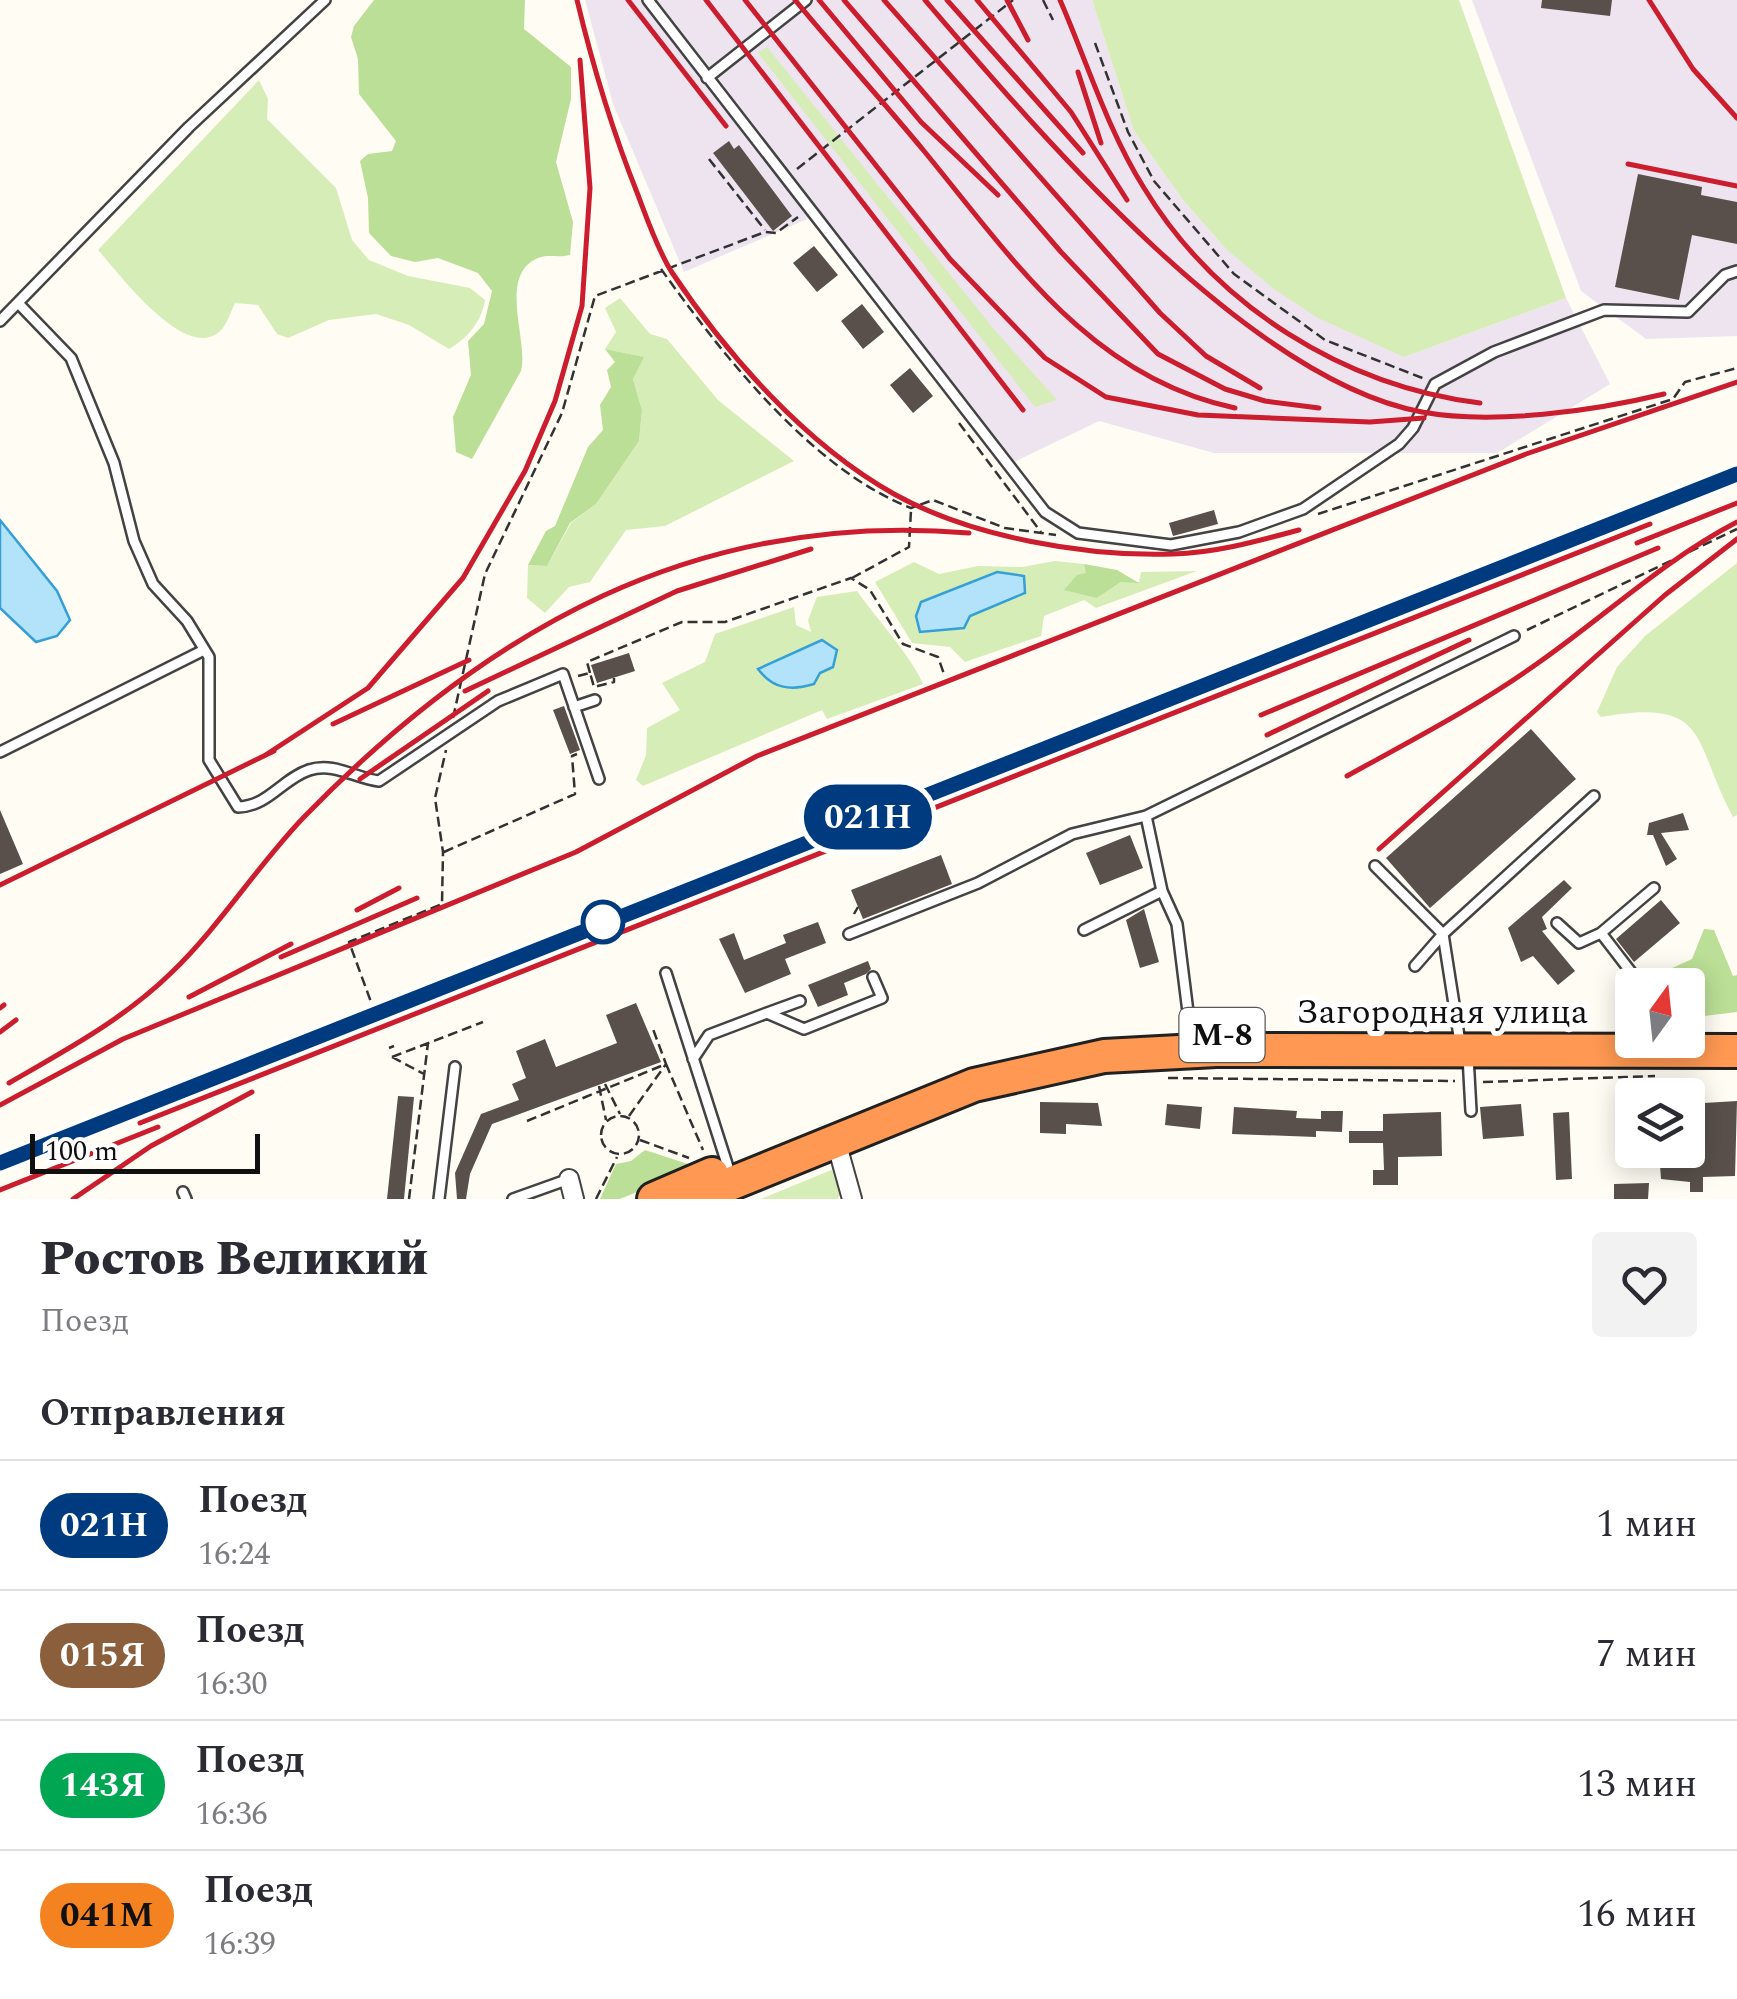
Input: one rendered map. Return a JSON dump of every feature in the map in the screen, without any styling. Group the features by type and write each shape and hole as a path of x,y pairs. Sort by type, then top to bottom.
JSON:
{"highway":[{"path":"1705,1036 1737,1035"},
{"name":"Загородная улица","path":"654,1199 719,1160 975,1069 1100,1041 1192,1036 1466,1057 1615,1039"},
{"name":"Загородная улица","path":"693,1199 835,1138 974,1085 1104,1056 1216,1050 1466,1057 1737,1052"}],"street":[{"path":"835,1138 850,1197"},
{"path":"568,1179 574,1199"}],"lane":[{"path":"0,320 188,128 325,0"},
{"path":"648,0 1045,512 1078,533 1171,545 1239,532 1304,509 1399,444 1413,428 1436,384 1494,352 1604,310 1688,312 1724,275 1737,270"},
{"path":"707,78 806,0"},
{"path":"18,302 70,358 114,463 134,541 153,584 187,622 209,657 209,760 238,807 255,806 308,770 340,768 379,781 498,701 563,674 599,779"},
{"path":"848,934 978,883 1072,834 1146,816 1514,636"},
{"path":"0,752 204,650"},
{"path":"574,707 595,700"},
{"path":"1415,966 1442,934 1594,796"},
{"path":"1146,816 1162,891 1177,924 1192,1036"},
{"path":"1375,866 1442,934 1466,1057 1471,1111"},
{"path":"1557,923 1579,942 1601,934 1654,888"},
{"path":"1084,930 1162,891"},
{"path":"1601,934 1628,968"},
{"path":"666,973 719,1160"},
{"path":"767,1013 804,1029 882,998 873,977"},
{"path":"693,1059 710,1035 800,1001"},
{"path":"439,1199 456,1067"},
{"path":"513,1199 568,1179"}],"path":[{"path":"784,179 1013,0"},
{"path":"1042,0 1053,20"},
{"path":"1095,44 1128,132 1154,180 1234,274 1324,340 1436,384"},
{"path":"709,159 766,232"},
{"path":"413,1007 378,1021 349,942 442,904 442,852 435,798 485,574 562,414 596,296 661,269 766,232 776,232 791,222"},
{"path":"661,269 719,350 802,436 888,499 911,508 933,500 1004,528 1061,536"},
{"path":"1317,514 1673,400 1685,382 1737,368"},
{"path":"590,672 587,662 682,622 725,622 851,578 909,547 911,508"},
{"path":"1514,636 1737,530"},
{"path":"851,578 870,590 903,644 938,657 944,674"},
{"path":"442,852 575,794 572,756"},
{"path":"854,914 858,907"},
{"path":"425,1075 392,1057 482,1022"},
{"path":"638,1139 697,1161 719,1160 666,1064 653,1029"},
{"path":"409,1199 428,1043"},
{"path":"1163,1078 1466,1057 1657,1076"},
{"path":"527,1121 666,1064"},
{"path":"628,1117 666,1064"},
{"path":"603,1088 621,1116"},
{"path":"603,1088 598,1096 606,1121 602,1140 618,1155"},
{"path":"596,1199 618,1155 628,1152 638,1139 638,1128 628,1117 606,1121"}],"shaded area":[{"path":"585,0 1092,0 1134,131 1183,200 1226,249 1404,357 1566,298 1610,384 1497,453 1214,453 1099,421 1010,464 819,214 684,272 613,104"},
{"path":"1472,0 1737,0 1737,336 1646,339 1581,291"}],"green space":[{"path":"374,0 525,0 524,29 571,67 571,99 556,162 573,222 570,255 538,258 519,279 521,371 472,459 456,452 453,417 471,375 468,341 484,324 492,291 478,273 438,258 415,262 391,256 369,233 368,198 360,161 368,154 392,151 396,141 359,94 358,59 351,37 354,26"},
{"path":"1092,0 1459,0 1566,298 1404,357 1318,318 1274,289 1226,249 1183,200 1134,131"},
{"path":"767,47 993,328 1057,400 1035,407 758,53"},
{"path":"259,80 268,99 267,119 336,188 352,240 369,260 408,276 470,288 485,300 477,322 456,345 449,349 409,325 376,314 329,320 288,338 277,334 258,305 235,303 220,331 206,338 189,335 153,311 98,250"},
{"path":"620,298 650,334 667,339 718,400 794,461 665,526 626,530 590,582 569,587 545,613 527,598 528,565 547,566 571,523 596,504 639,441 642,410 633,379 643,357 605,349 616,332 605,308"},
{"path":"605,349 644,357 633,379 642,410 639,441 596,504 570,523 547,566 528,565 546,531 555,526 588,447 603,430 600,405 611,387 607,370 615,362"},
{"path":"1055,561 1084,564 1097,598 1121,582 1139,582 1141,572 1197,571 1096,608 1084,600 1044,616 1041,636 965,662 950,647 912,643 875,582 914,562 939,574 978,566 1022,567"},
{"path":"1737,563 1737,815 1733,817 1702,747 1681,720 1637,712 1601,717 1597,712 1617,667 1645,636"},
{"path":"1084,564 1117,570 1139,583 1121,582 1097,598 1064,590 1077,575 1086,573"},
{"path":"857,591 923,684 827,719 822,710 643,786 636,780 646,755 647,728 680,710 662,683 705,662 715,634 794,607 796,625 811,632 808,620 817,597"},
{"path":"1704,929 1714,930 1733,976 1737,975 1737,1012 1705,1016 1705,968 1672,968 1692,959"},
{"path":"645,1150 697,1167 620,1199 600,1199 616,1164 631,1161"},
{"path":"834,1169 842,1188 838,1199 761,1199"}],"water":[{"path":"0,520 57,591 70,620 57,636 36,642 0,608"},
{"path":"997,572 1024,576 1025,593 970,616 964,628 920,632 916,616 921,602"},
{"path":"822,640 837,650 833,667 820,673 814,684 783,687 758,669"}],"building":[{"path":"1542,0 1612,0 1610,16 1541,8"},
{"path":"729,141 734,149 739,145 792,216 773,231 713,153"},
{"path":"1638,174 1702,187 1701,195 1737,202 1737,244 1692,235 1679,300 1615,287"},
{"path":"814,246 838,275 817,292 793,263"},
{"path":"862,304 884,332 863,349 841,321"},
{"path":"910,368 933,396 913,413 890,385"},
{"path":"1214,510 1218,524 1173,536 1169,523"},
{"path":"629,653 635,671 597,683 591,665"},
{"path":"564,706 580,750 570,754 553,710"},
{"path":"1531,729 1576,779 1430,908 1386,858"},
{"path":"0,810 23,864 0,874"},
{"path":"1683,813 1689,830 1661,833 1677,859 1666,866 1653,835 1647,835 1649,823"},
{"path":"1130,835 1143,868 1100,885 1086,853"},
{"path":"941,855 952,884 863,919 851,890"},
{"path":"1564,880 1572,888 1542,917 1547,929 1542,931 1575,971 1558,985 1533,956 1521,962 1508,928"},
{"path":"1661,900 1680,923 1634,962 1616,939"},
{"path":"1144,909 1159,962 1140,968 1126,920"},
{"path":"818,922 826,943 785,959 791,974 745,993 719,939 734,933 744,960 786,943 783,935"},
{"path":"868,961 871,969 866,974 844,983 848,995 818,1007 808,985"},
{"path":"636,1003 661,1062 492,1124 470,1174 466,1199 457,1199 455,1173 481,1114 519,1100 512,1084 526,1078 516,1051 545,1039 556,1067 617,1043 606,1015"},
{"path":"398,1096 414,1097 404,1199 387,1199"},
{"path":"1737,1101 1735,1176 1703,1177 1703,1192 1690,1192 1690,1182 1661,1179 1660,1168 1705,1168 1705,1103"},
{"path":"1040,1102 1098,1103 1102,1126 1066,1124 1066,1134 1040,1133"},
{"path":"1167,1104 1202,1107 1200,1129 1165,1125"},
{"path":"1521,1104 1524,1136 1483,1139 1480,1107"},
{"path":"1234,1107 1297,1111 1296,1118 1321,1119 1321,1111 1343,1111 1342,1132 1316,1131 1316,1137 1232,1134"},
{"path":"1441,1112 1442,1156 1398,1157 1398,1185 1373,1185 1373,1170 1384,1170 1383,1143 1349,1143 1349,1131 1383,1131 1383,1114"},
{"path":"1569,1112 1572,1179 1556,1180 1553,1113"},
{"path":"1649,1183 1648,1199 1614,1199 1614,1184"}],"railway":[{"path":"577,0 620,147 671,271 717,334 770,395 861,474 894,494 958,522 1067,548 1139,554 1189,553 1299,530"},
{"path":"628,0 726,126"},
{"path":"706,0 1023,410"},
{"path":"745,0 950,259 1045,358 1106,397 1198,415 1370,422 1424,418"},
{"path":"795,0 989,232 1058,308 1138,370 1184,393 1235,408"},
{"path":"819,0 921,122 998,195"},
{"path":"844,0 1061,252 1158,354 1225,389 1265,401 1319,408"},
{"path":"884,0 1160,313 1206,356 1260,388"},
{"path":"925,0 1026,116 1151,244 1218,302 1287,353 1355,391 1422,412 1480,417 1575,411 1664,394"},
{"path":"947,0 1083,153"},
{"path":"977,0 1071,112 1127,200"},
{"path":"1007,0 1028,40"},
{"path":"1060,0 1131,166 1173,230 1208,269 1246,303 1332,359 1429,394 1480,403"},
{"path":"1649,0 1693,69 1737,118"},
{"path":"264,756 368,688 463,578 525,471 555,401 582,306 590,188 580,60"},
{"path":"1078,72 1101,143"},
{"path":"1628,164 1737,186"},
{"path":"0,1105 123,1039 576,852 757,756 1526,454 1737,382"},
{"path":"0,1163 1737,474"},
{"path":"1637,543 1737,503"},
{"path":"1347,776 1515,679 1660,571 1737,522"},
{"path":"140,1123 1650,524"},
{"path":"9,1083 94,1033 153,990 206,936 304,817 374,750 447,690 524,638 604,596 688,563 776,541 870,531 969,533"},
{"path":"1379,849 1665,595 1737,539"},
{"path":"1261,715 1658,548"},
{"path":"465,691 677,591 811,549"},
{"path":"1267,735 1469,640"},
{"path":"333,724 469,660"},
{"path":"360,779 488,691"},
{"path":"0,885 274,751"},
{"path":"357,910 399,888"},
{"path":"281,957 417,898"},
{"path":"189,997 291,944"},
{"path":"0,1008 4,1005"},
{"path":"0,1032 16,1020"},
{"path":"73,1199 151,1146 252,1092"},
{"path":"0,1190 158,1127"}],"train":[{"name":"021Н","path":"0,1163 1737,474"}]}
